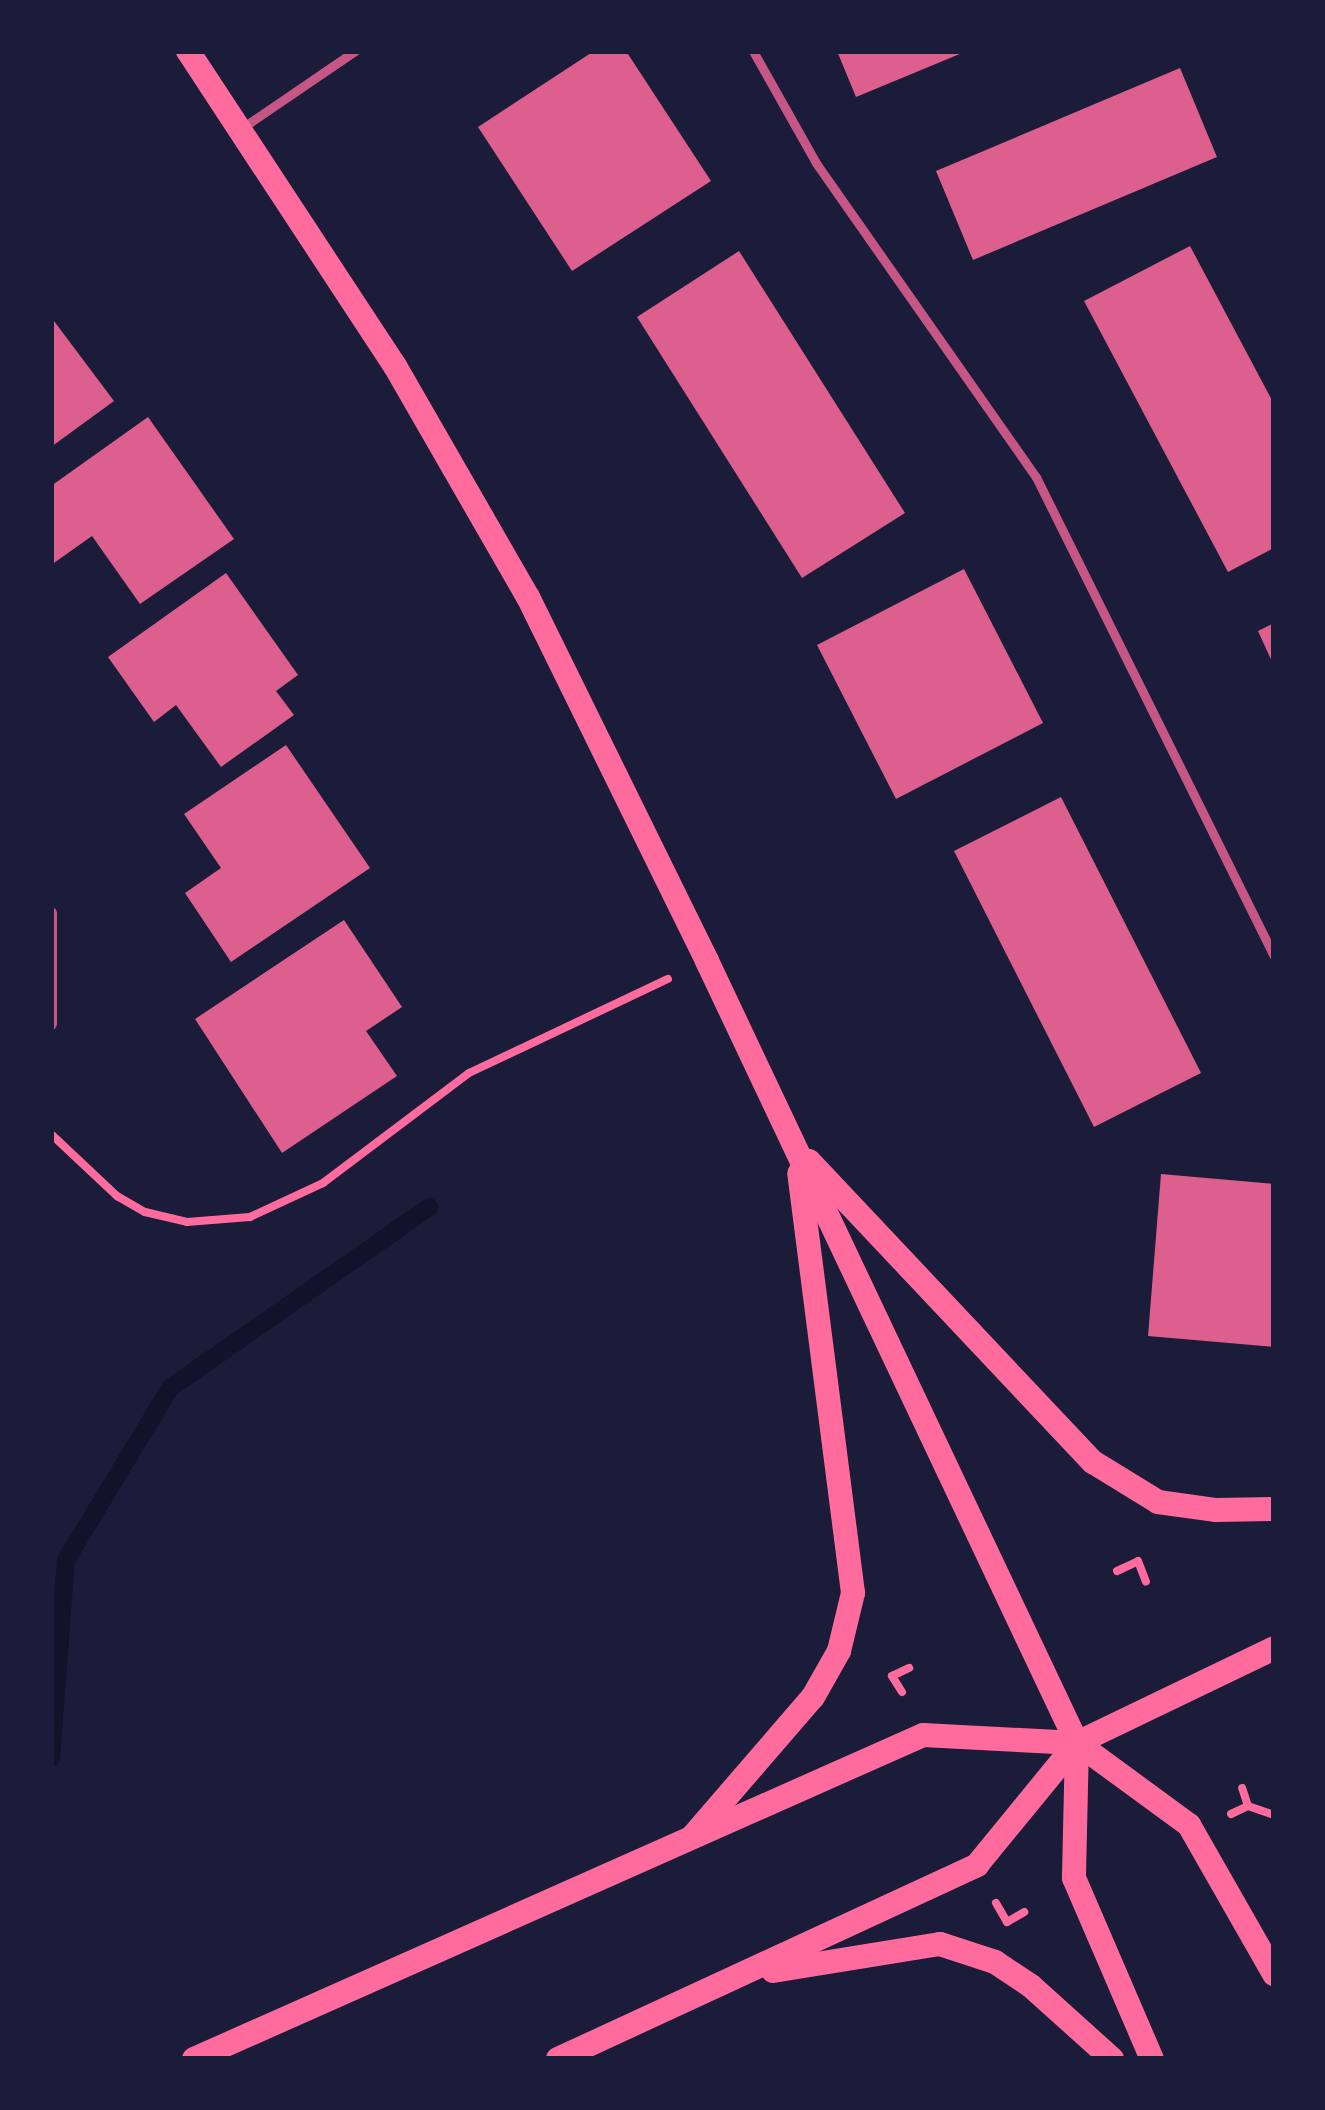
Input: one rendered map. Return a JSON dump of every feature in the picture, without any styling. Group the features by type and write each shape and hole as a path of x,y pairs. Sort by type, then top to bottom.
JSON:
{"main road":[{"path":"188,51 395,366 528,597 707,961 1077,1743 1074,1878 1152,2059"},
{"path":"795,1146 1093,1462 1158,1502 1216,1510 1274,1509"},
{"path":"686,1844 813,1697 838,1651 853,1593 795,1146"},
{"path":"558,2059 976,1865 1077,1743 1274,1648"},
{"path":"194,2059 686,1844 922,1735 1077,1743 1189,1825 1274,1974"},
{"path":"741,1976 940,1944 995,1962 1013,1974 1112,2059"}],"street":[{"path":"51,913 51,1024"}],"lane":[{"path":"242,128 356,51"},
{"path":"753,51 816,163 1036,477 1274,956"}],"path":[{"path":"51,1134 117,1196 145,1212 187,1222 250,1217 323,1183 469,1073 707,961"},
{"path":"1117,1571 1138,1561 1144,1548"},
{"path":"1138,1561 1146,1582"},
{"path":"902,1692 892,1676 909,1669"},
{"path":"1242,1789 1248,1806"},
{"path":"1229,1815 1248,1806 1274,1815"},
{"path":"996,1904 1006,1922 1024,1912"}],"building":[{"path":"594,51 626,51 711,181 572,271 478,127"},
{"path":"837,51 967,51 856,97"},
{"path":"1180,68 1217,157 973,260 936,171"},
{"path":"1190,246 1274,404 1274,548 1228,572 1084,301"},
{"path":"739,251 905,513 802,578 637,317"},
{"path":"51,317 114,401 51,447"},
{"path":"148,417 234,539 140,604 92,536 51,565 51,486"},
{"path":"964,569 1043,723 896,799 817,645"},
{"path":"226,573 298,675 276,691 294,715 221,767 176,705 154,722 108,657"},
{"path":"1274,623 1274,666 1258,631"},
{"path":"286,745 370,868 231,962 185,893 221,868 184,814"},
{"path":"1061,797 1201,1073 1094,1127 954,851"},
{"path":"344,920 402,1007 366,1031 397,1076 282,1153 195,1019"},
{"path":"1161,1174 1274,1184 1274,1347 1148,1336"}],"waterway":[{"path":"51,1758 66,1560 170,1388 429,1207"}]}
